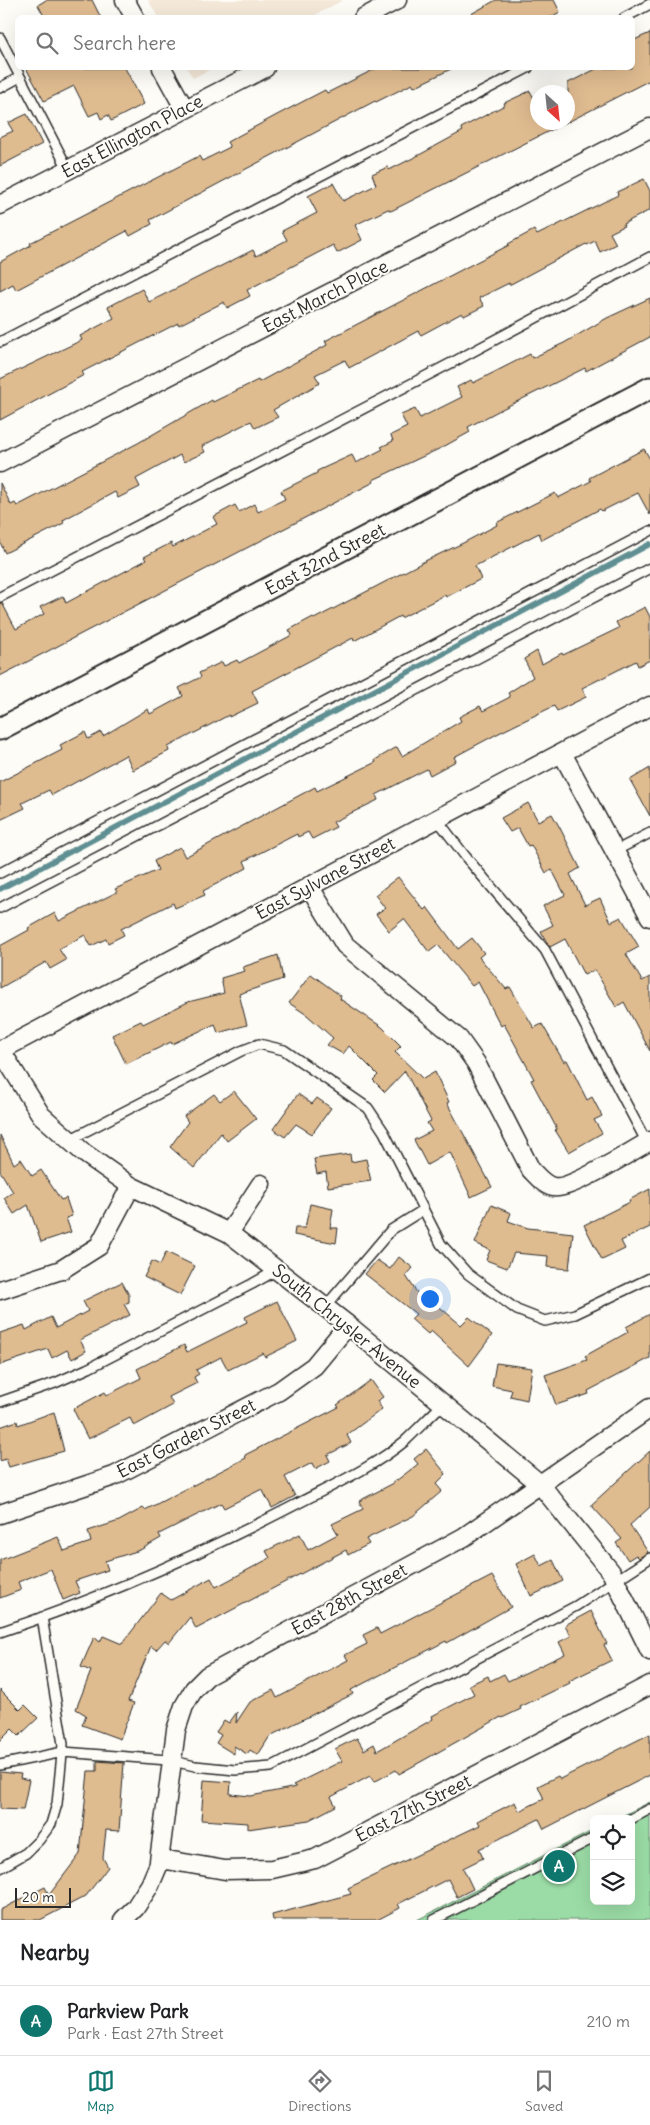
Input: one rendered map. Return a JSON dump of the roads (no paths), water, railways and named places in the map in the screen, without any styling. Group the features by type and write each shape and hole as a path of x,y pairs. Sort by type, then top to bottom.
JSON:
{"street":[{"path":"125,0 133,15"},
{"path":"369,15 397,0"},
{"path":"163,70 184,108"},
{"name":"East Ellington Place","path":"0,205 184,108 261,70"},
{"name":"East March Place","path":"0,464 650,128"},
{"name":"East 32nd Street","path":"0,730 650,388"},
{"name":"East Sylvane Street","path":"0,1050 650,706"},
{"path":"562,753 650,917"},
{"path":"309,886 345,945 459,1039 476,1064 531,1170 544,1182 553,1187 571,1184 648,1142"},
{"name":"South Chrysler Avenue","path":"0,1050 41,1114 84,1153 131,1186 229,1233 348,1325 540,1484 612,1572 650,1651"},
{"path":"229,1233 261,1184"},
{"path":"0,1290 61,1270 99,1246 131,1186"},
{"name":"East Garden Street","path":"0,1514 114,1476 279,1391 314,1366 348,1325"},
{"name":"East 28th Street","path":"123,1920 135,1908 150,1885 160,1860 176,1730 184,1706 194,1689 208,1676 464,1537 650,1408"},
{"name":"East 27th Street","path":"160,1860 225,1870 272,1870 315,1858 650,1685"}],"lane":[{"path":"630,15 650,4"},
{"path":"0,38 15,67"},
{"path":"16,70 68,169"},
{"path":"0,342 524,70"},
{"path":"0,88 20,77"},
{"path":"0,596 457,360 650,257"},
{"path":"0,873 650,531"},
{"path":"0,908 650,568"},
{"path":"437,819 465,856 545,950 648,1142"},
{"path":"615,851 650,834"},
{"path":"69,1140 241,1051 259,1044 284,1050 368,1108 384,1132 440,1244 468,1274 517,1310 545,1321 575,1314 650,1278"},
{"path":"325,1307 391,1230 423,1210"},
{"path":"0,1402 55,1383 89,1368 277,1270"},
{"path":"0,1632 163,1570 245,1531 357,1473 404,1441 443,1404"},
{"path":"0,1765 63,1752 172,1761 235,1770 271,1767 576,1606 650,1558"},
{"path":"0,1868 26,1853 51,1824 57,1804 63,1744 42,1617"},
{"path":"635,1817 650,1809"},
{"path":"434,1920 590,1840"}],"waterway":[{"path":"0,889 650,544"}],"place":[{"name":"Parkview Park","path":"559,1866"}]}
